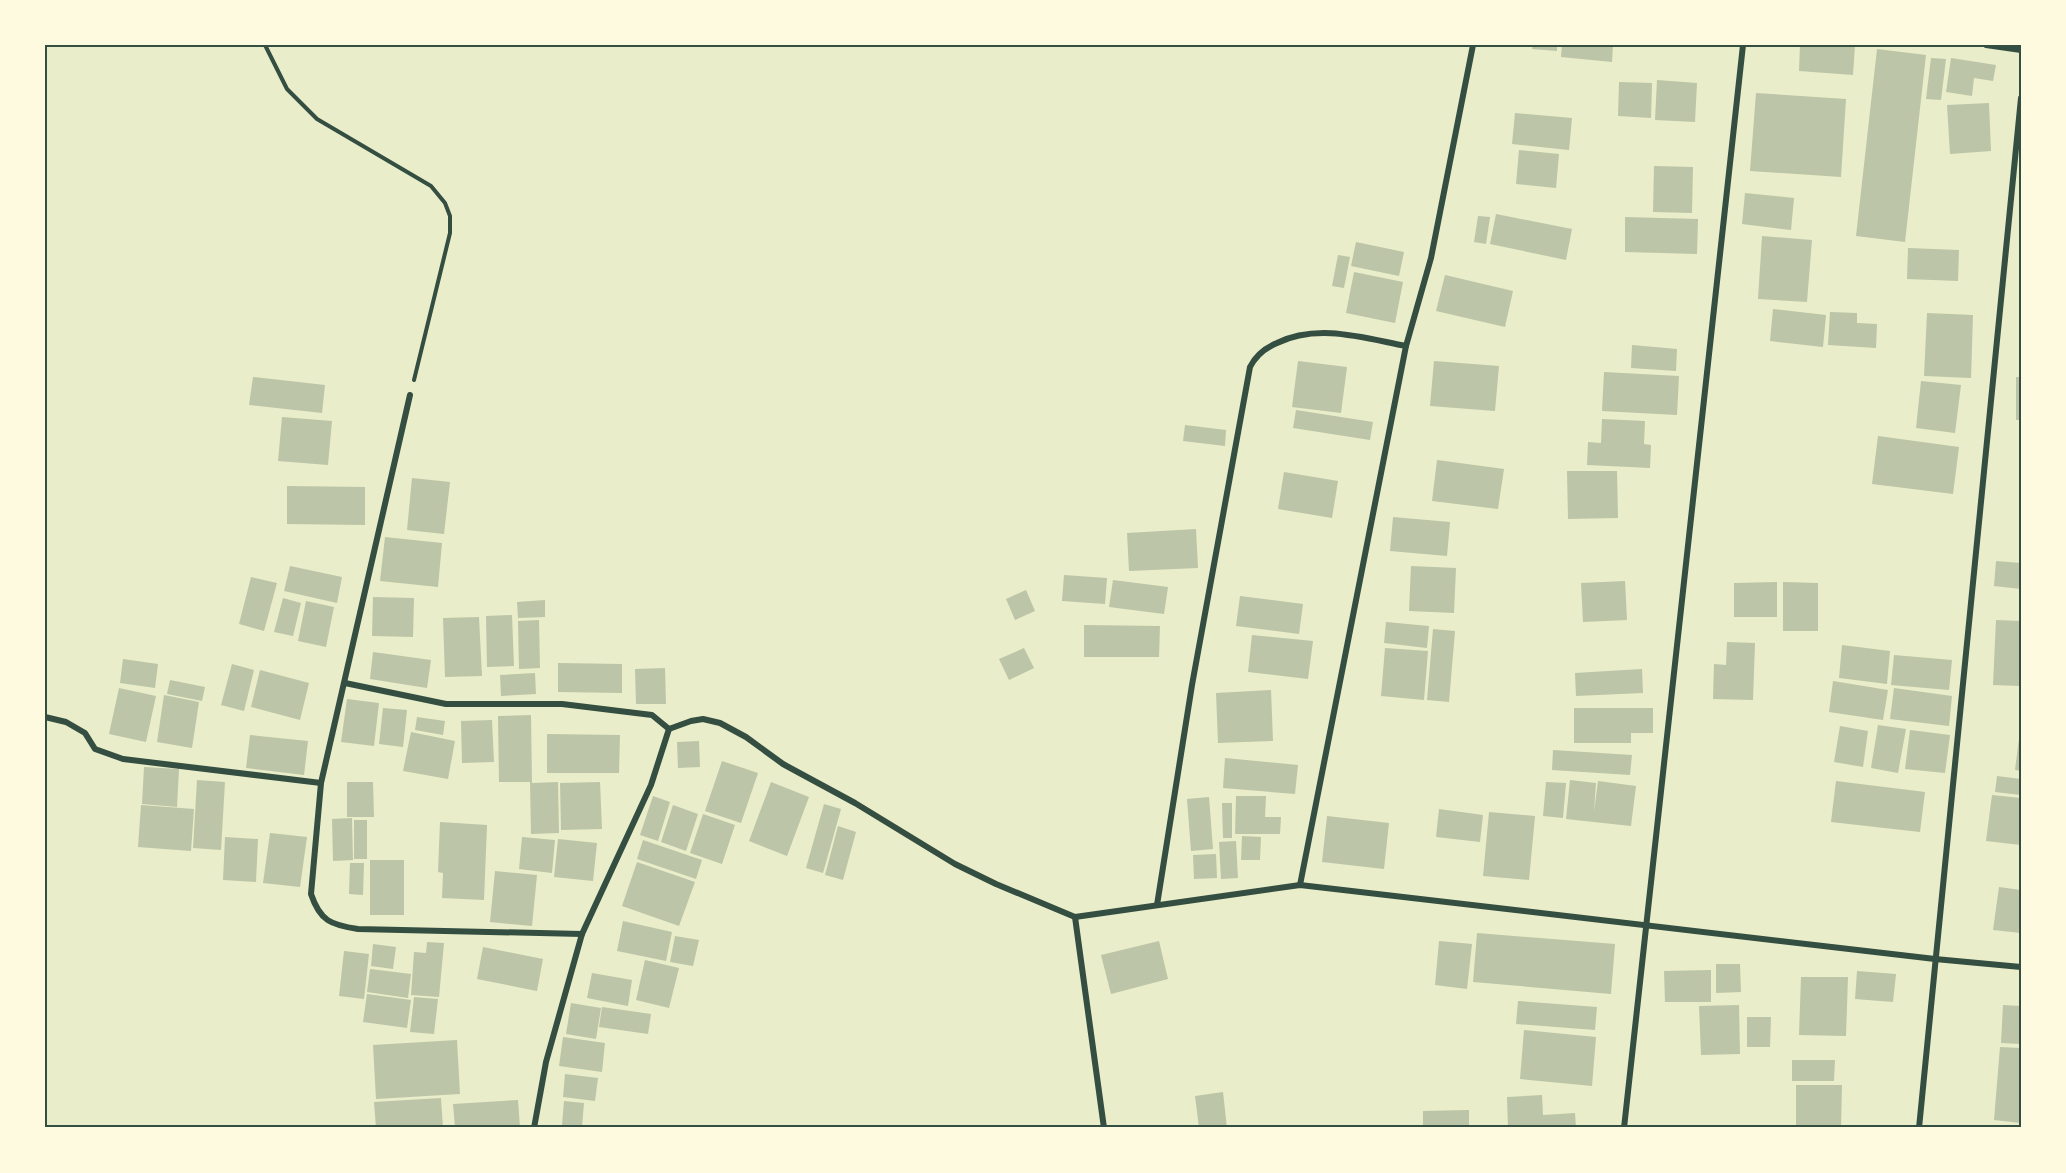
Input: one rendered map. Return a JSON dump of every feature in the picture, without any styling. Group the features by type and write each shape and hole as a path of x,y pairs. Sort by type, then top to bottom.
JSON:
{"street":[{"path":"1300,885 1406,346 1431,258 1473,45"},
{"path":"1624,1128 1743,45"},
{"path":"1986,45 2021,50"},
{"path":"1919,1128 2021,98"},
{"path":"1156,905 1192,684 1250,367 1254,358 1286,338 1304,333 1332,332 1406,346"},
{"path":"410,395 321,783 311,894 316,909 326,920 339,926 358,929 582,934"},
{"path":"345,682 446,704 561,704 652,715 669,729"},
{"path":"45,717 66,722 85,733 95,749 123,759 321,783"},
{"path":"534,1128 546,1062 582,934 651,785 669,729 691,720 703,719 720,723 746,737 783,764 855,803 955,864 1075,917 1300,885 1647,927 2021,967"},
{"path":"1075,917 1104,1128"}],"path":[{"path":"265,45 287,89 317,119 431,186 445,203 450,216 450,233 410,395"}],"building":[{"path":"1533,45 1557,45 1557,51 1532,49"},
{"path":"1562,45 1613,45 1612,62 1561,57"},
{"path":"1800,45 1855,45 1853,75 1799,71"},
{"path":"1877,49 1926,55 1905,242 1856,236"},
{"path":"1931,58 1946,59 1941,100 1926,99"},
{"path":"1951,58 1996,65 1993,81 1974,78 1972,96 1946,92"},
{"path":"1657,80 1697,83 1695,122 1655,120"},
{"path":"1619,82 1652,83 1651,118 1618,116"},
{"path":"1756,93 1846,99 1841,177 1750,171"},
{"path":"1989,103 1991,151 1950,154 1947,105"},
{"path":"1515,113 1572,118 1569,150 1512,144"},
{"path":"1519,150 1559,154 1556,188 1516,184"},
{"path":"1654,166 1693,167 1692,213 1653,212"},
{"path":"1745,193 1794,198 1791,230 1742,224"},
{"path":"1496,214 1572,229 1566,260 1490,244"},
{"path":"1478,216 1490,217 1486,244 1474,242"},
{"path":"1625,217 1698,219 1697,254 1625,252"},
{"path":"1762,236 1812,240 1807,302 1758,299"},
{"path":"1356,242 1404,252 1399,276 1351,266"},
{"path":"1908,248 1959,250 1958,281 1907,279"},
{"path":"1338,255 1350,257 1344,288 1332,286"},
{"path":"1354,272 1403,282 1395,323 1346,313"},
{"path":"1445,275 1513,291 1505,327 1436,311"},
{"path":"1773,309 1826,315 1823,347 1770,341"},
{"path":"1830,312 1857,313 1857,323 1877,324 1876,348 1828,345"},
{"path":"1927,313 1973,315 1971,378 1924,376"},
{"path":"1632,345 1677,349 1676,371 1631,368"},
{"path":"1298,361 1347,367 1341,413 1292,407"},
{"path":"1434,361 1499,366 1495,411 1430,406"},
{"path":"1604,372 1679,376 1677,415 1602,411"},
{"path":"253,377 325,385 322,413 249,405"},
{"path":"2016,377 2021,377 2021,420 2016,420"},
{"path":"1921,381 1961,385 1955,433 1916,428"},
{"path":"1296,410 1373,422 1370,440 1293,428"},
{"path":"282,417 332,421 328,465 278,461"},
{"path":"1602,419 1645,421 1644,444 1651,445 1650,468 1587,465 1588,442 1601,443"},
{"path":"1185,425 1226,430 1225,446 1183,441"},
{"path":"1878,436 1959,447 1953,494 1872,484"},
{"path":"1437,460 1504,469 1498,509 1432,501"},
{"path":"1567,471 1617,471 1618,518 1568,519"},
{"path":"1284,472 1338,481 1332,518 1278,509"},
{"path":"412,478 450,482 444,534 407,530"},
{"path":"287,486 365,487 365,525 287,524"},
{"path":"1393,517 1450,522 1447,556 1390,551"},
{"path":"1196,529 1198,568 1129,571 1127,533"},
{"path":"385,537 442,543 438,587 380,581"},
{"path":"1996,561 2021,563 2021,589 1994,586"},
{"path":"290,566 342,577 337,603 284,591"},
{"path":"1411,566 1456,568 1454,613 1409,611"},
{"path":"1064,575 1107,578 1105,604 1062,601"},
{"path":"251,577 277,583 264,631 239,624"},
{"path":"1113,580 1168,587 1164,614 1109,607"},
{"path":"1625,581 1627,620 1583,622 1581,583"},
{"path":"1777,582 1777,617 1734,617 1734,583"},
{"path":"1783,582 1818,583 1818,631 1783,631"},
{"path":"1026,590 1035,611 1015,620 1006,599"},
{"path":"1240,596 1303,604 1299,634 1236,626"},
{"path":"373,597 414,598 413,637 372,636"},
{"path":"283,598 301,603 293,636 274,632"},
{"path":"545,600 545,617 518,618 517,602"},
{"path":"306,601 334,607 326,647 298,641"},
{"path":"512,615 514,666 487,667 486,616"},
{"path":"479,617 482,676 445,677 443,618"},
{"path":"539,620 540,668 519,669 518,621"},
{"path":"1996,620 2021,621 2021,686 1993,685"},
{"path":"1386,622 1429,626 1427,648 1384,643"},
{"path":"1084,625 1160,626 1159,657 1084,657"},
{"path":"1433,629 1455,631 1449,702 1427,700"},
{"path":"1252,635 1313,641 1308,679 1248,672"},
{"path":"1727,642 1755,643 1753,700 1713,699 1714,664 1726,665"},
{"path":"1842,645 1890,651 1887,684 1839,678"},
{"path":"1024,648 1034,668 1009,680 999,659"},
{"path":"1385,648 1428,651 1424,700 1381,696"},
{"path":"373,652 431,660 427,688 370,679"},
{"path":"1894,655 1952,660 1949,690 1891,685"},
{"path":"123,659 158,664 155,688 120,683"},
{"path":"558,663 622,664 622,693 558,692"},
{"path":"232,664 254,670 244,711 221,705"},
{"path":"665,668 666,704 636,704 635,669"},
{"path":"1642,669 1643,693 1576,696 1575,673"},
{"path":"260,670 309,683 300,720 251,707"},
{"path":"535,673 536,694 501,696 500,675"},
{"path":"170,680 205,687 202,701 167,694"},
{"path":"1833,681 1888,690 1883,720 1829,712"},
{"path":"119,688 156,696 146,742 109,734"},
{"path":"1894,688 1952,696 1949,726 1890,719"},
{"path":"1271,690 1273,741 1218,743 1216,693"},
{"path":"164,695 199,702 192,748 157,742"},
{"path":"347,699 379,703 374,746 341,742"},
{"path":"383,708 407,710 403,747 379,744"},
{"path":"1574,708 1653,708 1653,733 1631,733 1631,743 1574,743"},
{"path":"531,715 532,783 558,782 559,833 531,834 530,782 499,782 498,716"},
{"path":"417,717 445,721 443,735 415,730"},
{"path":"492,720 494,762 462,763 461,721"},
{"path":"1878,725 1906,729 1898,773 1871,768"},
{"path":"1840,726 1868,731 1863,767 1834,762"},
{"path":"1910,730 1950,735 1945,773 1905,769"},
{"path":"411,732 455,741 448,779 403,771"},
{"path":"2021,732 2021,771 2015,770"},
{"path":"547,734 620,735 619,773 547,773"},
{"path":"250,735 308,741 304,775 246,768"},
{"path":"699,741 700,767 678,768 677,742"},
{"path":"1553,750 1632,755 1630,775 1552,770"},
{"path":"1225,758 1298,765 1295,794 1223,788"},
{"path":"722,761 758,773 741,823 705,811"},
{"path":"144,767 179,769 177,807 142,804"},
{"path":"1997,776 2021,779 2021,795 1995,792"},
{"path":"197,780 225,782 221,850 193,848"},
{"path":"1570,780 1596,783 1594,812 1598,781 1636,786 1631,826 1566,819"},
{"path":"1836,781 1925,792 1920,832 1831,822"},
{"path":"347,782 373,782 374,817 347,817"},
{"path":"600,782 602,829 561,830 560,783"},
{"path":"771,782 809,797 787,856 749,841"},
{"path":"1546,782 1566,783 1563,818 1543,816"},
{"path":"1992,795 2021,798 2021,845 1986,841"},
{"path":"653,796 670,802 658,841 640,835"},
{"path":"1236,796 1266,796 1265,817 1281,817 1280,834 1235,834"},
{"path":"1209,797 1213,849 1191,851 1187,799"},
{"path":"1222,803 1232,803 1232,838 1223,838"},
{"path":"824,804 841,809 823,873 806,868"},
{"path":"141,805 194,809 191,851 138,847"},
{"path":"673,805 698,814 686,851 661,842"},
{"path":"1439,809 1483,815 1480,842 1436,837"},
{"path":"1489,812 1535,816 1529,880 1483,876"},
{"path":"703,814 735,825 722,864 690,853"},
{"path":"1327,816 1389,823 1384,869 1322,862"},
{"path":"352,818 353,860 333,861 332,819"},
{"path":"354,820 367,820 367,859 354,859"},
{"path":"440,822 487,825 484,900 442,898 443,873 438,872"},
{"path":"838,826 856,832 843,880 825,875"},
{"path":"270,833 307,837 300,887 263,883"},
{"path":"1242,836 1261,837 1260,860 1241,860"},
{"path":"225,837 258,839 256,882 223,880"},
{"path":"522,837 555,840 552,873 519,869"},
{"path":"558,839 597,843 593,881 554,877"},
{"path":"643,840 702,860 696,879 637,859"},
{"path":"1236,841 1238,878 1221,879 1219,842"},
{"path":"1216,854 1217,878 1194,879 1193,855"},
{"path":"370,860 404,860 404,915 370,915"},
{"path":"637,862 695,882 679,926 622,906"},
{"path":"350,863 364,863 363,895 349,894"},
{"path":"495,871 537,875 532,926 490,922"},
{"path":"1999,887 2021,890 2021,933 1993,930"},
{"path":"623,921 672,932 666,961 617,951"},
{"path":"1477,933 1615,944 1611,994 1473,982"},
{"path":"675,936 699,940 693,966 670,962"},
{"path":"1159,941 1168,979 1111,994 1101,955"},
{"path":"1439,941 1472,944 1467,989 1435,985"},
{"path":"427,942 444,943 439,997 411,995 414,952 426,953"},
{"path":"373,944 396,947 393,969 371,966"},
{"path":"483,947 543,959 537,991 477,979"},
{"path":"344,951 369,954 364,999 339,996"},
{"path":"645,960 679,968 669,1008 636,1000"},
{"path":"1716,964 1740,964 1741,992 1716,993"},
{"path":"370,969 411,974 408,998 367,992"},
{"path":"1711,970 1711,1002 1665,1002 1664,971"},
{"path":"1857,971 1896,974 1893,1002 1855,999"},
{"path":"592,973 632,980 628,1006 587,998"},
{"path":"1801,977 1848,977 1846,1036 1799,1035"},
{"path":"367,994 411,1000 407,1028 363,1022"},
{"path":"414,997 438,999 434,1034 410,1032"},
{"path":"1518,1001 1597,1007 1595,1030 1516,1024"},
{"path":"571,1003 601,1008 596,1039 566,1034"},
{"path":"1739,1005 1740,1054 1701,1055 1699,1006"},
{"path":"2003,1005 2021,1006 2021,1044 2001,1043"},
{"path":"602,1007 651,1014 648,1034 599,1027"},
{"path":"1747,1017 1771,1017 1770,1047 1747,1047"},
{"path":"1524,1030 1596,1037 1592,1086 1520,1079"},
{"path":"563,1037 605,1043 602,1072 559,1066"},
{"path":"457,1040 460,1094 376,1099 373,1045"},
{"path":"2000,1047 2021,1048 2021,1123 1994,1120"},
{"path":"1792,1060 1835,1060 1834,1081 1792,1081"},
{"path":"565,1074 598,1078 595,1101 563,1097"},
{"path":"1796,1085 1842,1085 1841,1128 1796,1128"},
{"path":"1223,1092 1227,1128 1199,1128 1195,1096"},
{"path":"1542,1095 1543,1115 1575,1113 1576,1128 1508,1128 1507,1097"},
{"path":"441,1098 443,1128 376,1128 374,1102"},
{"path":"518,1100 520,1128 455,1128 453,1104"},
{"path":"564,1101 584,1103 582,1127 562,1125"},
{"path":"1469,1110 1469,1128 1423,1128 1423,1111"}]}
